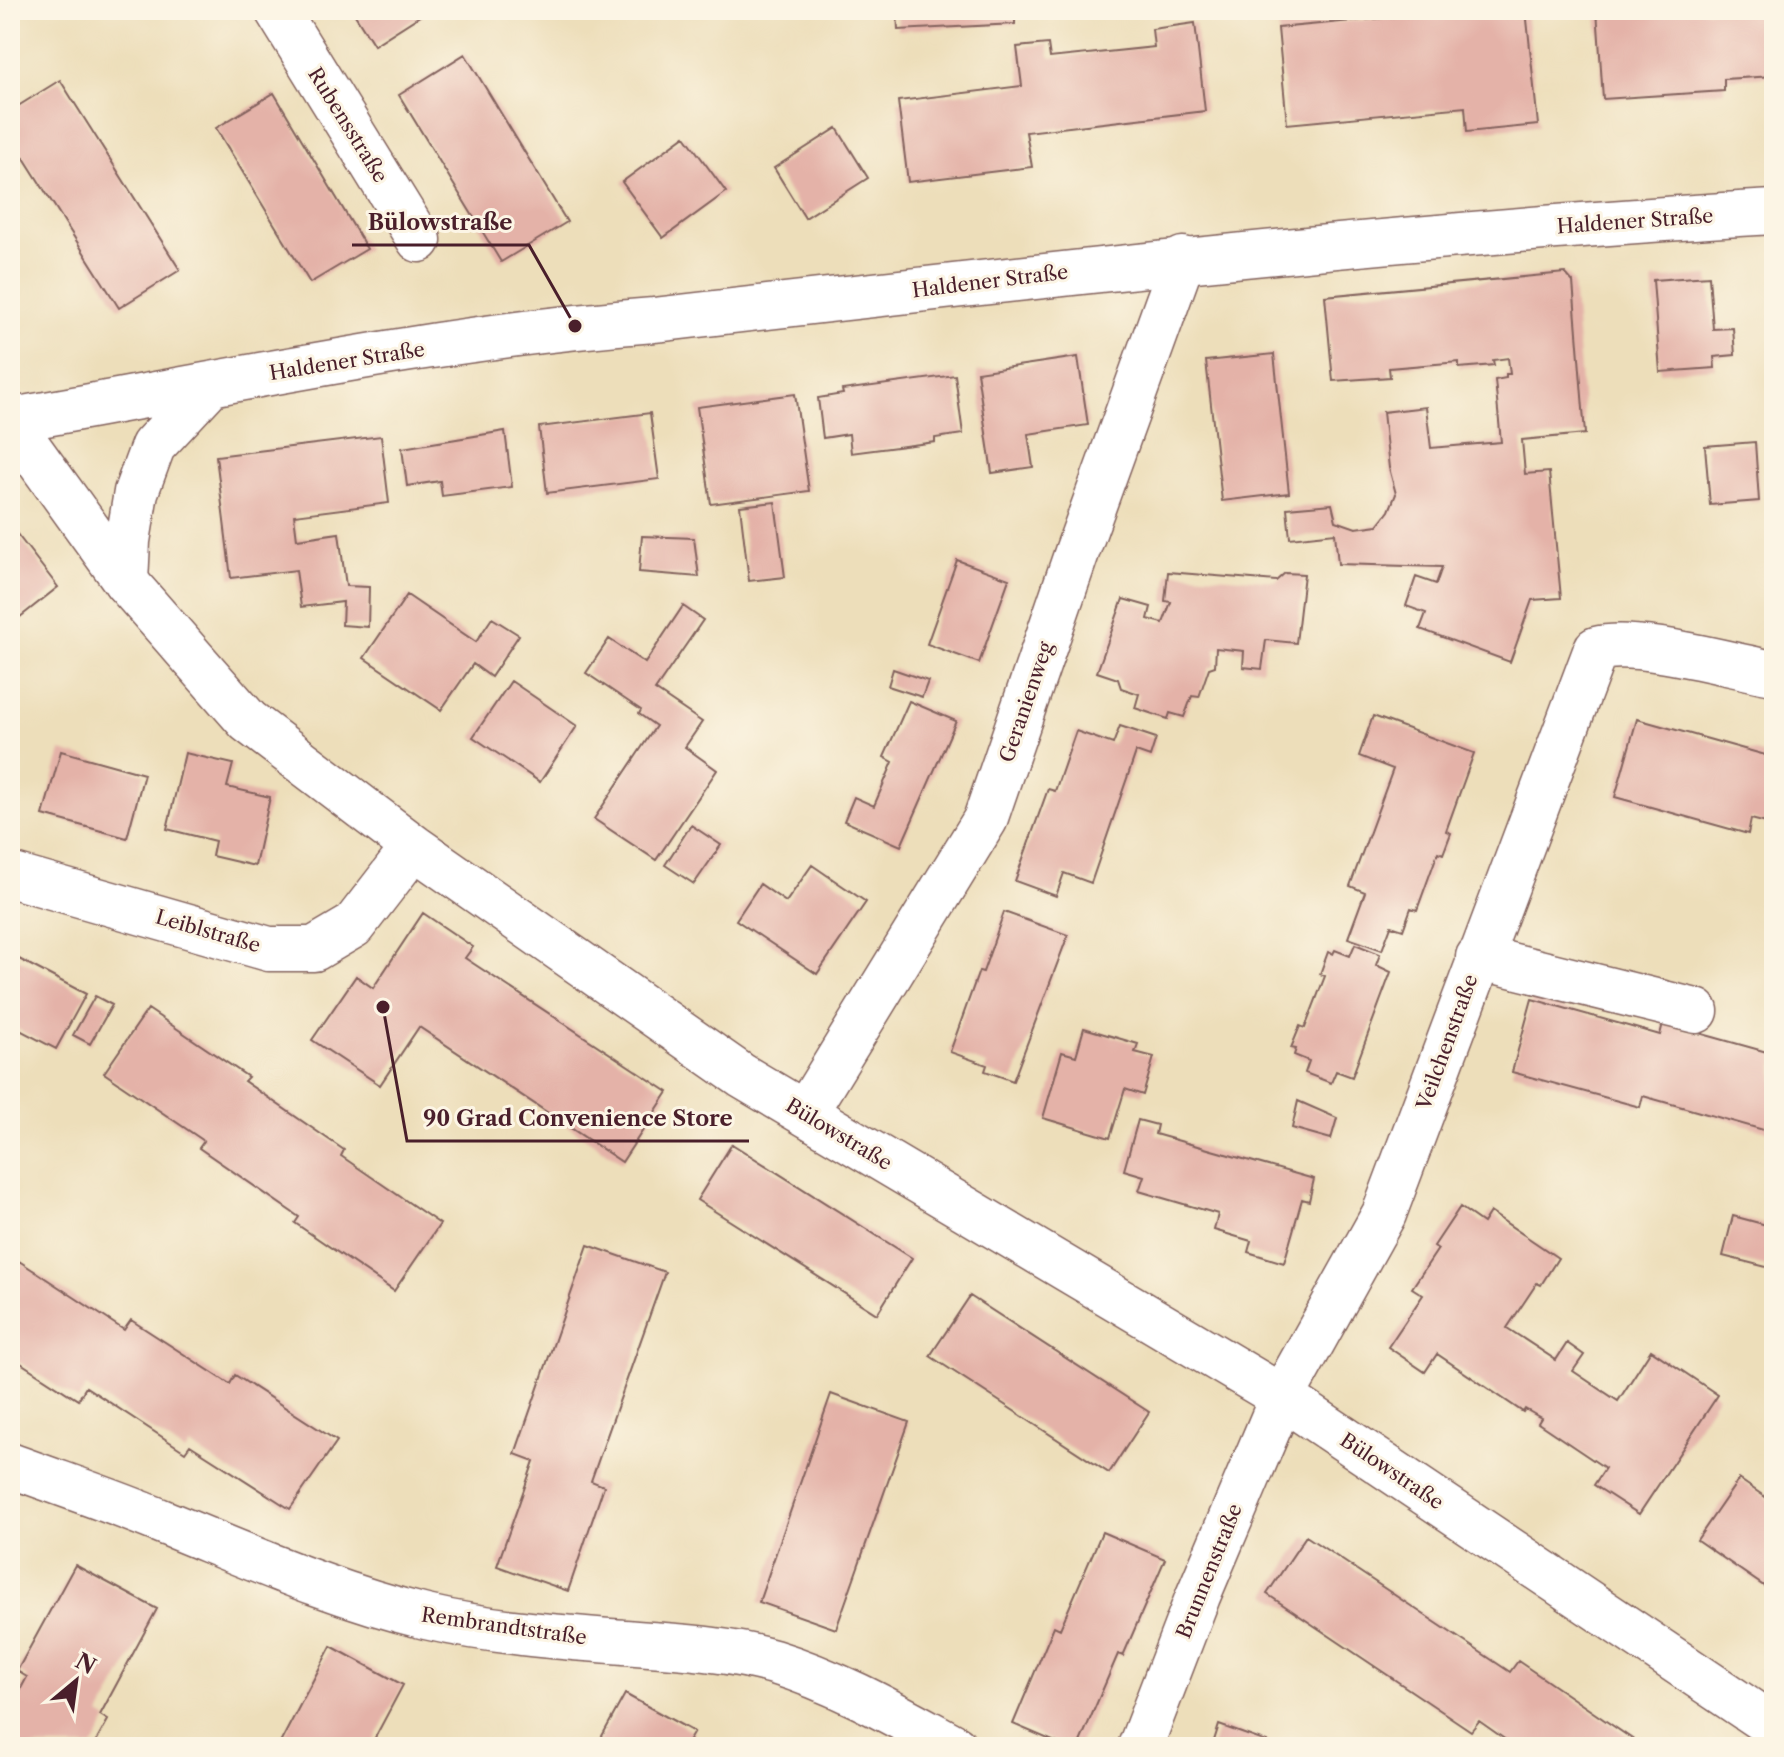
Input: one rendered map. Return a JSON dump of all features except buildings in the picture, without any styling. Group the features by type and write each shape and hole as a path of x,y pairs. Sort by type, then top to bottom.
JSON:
{"street":[{"name":"Rubensstraße","path":"277,10 419,240"},
{"name":"Haldener Straße","path":"11,420 318,365 575,326 654,320 1183,259 1605,222 1774,212"},
{"name":"Geranienweg","path":"805,1113 985,820 1077,552 1183,259"},
{"path":"126,582 128,541 136,492 153,446 210,385"},
{"name":"Bülowstraße","path":"11,420 126,582 248,721 414,847 742,1076 1282,1397 1774,1727"},
{"name":"Veilchenstraße","path":"1282,1397 1384,1214 1596,649 1610,645 1659,651 1774,673"},
{"name":"Leiblstraße","path":"10,875 269,949 314,949 353,926 414,847"},
{"path":"1478,957 1696,1011"},
{"name":"Brunnenstraße","path":"1140,1747 1198,1596 1282,1397"},
{"name":"Rembrandtstraße","path":"10,1465 164,1522 335,1592 424,1616 570,1638 677,1646 772,1662 836,1684 955,1747"}],"place":[{"name":"Bülowstraße","path":"575,326"},
{"name":"90 Grad Convenience Store","path":"383,1007"}]}
